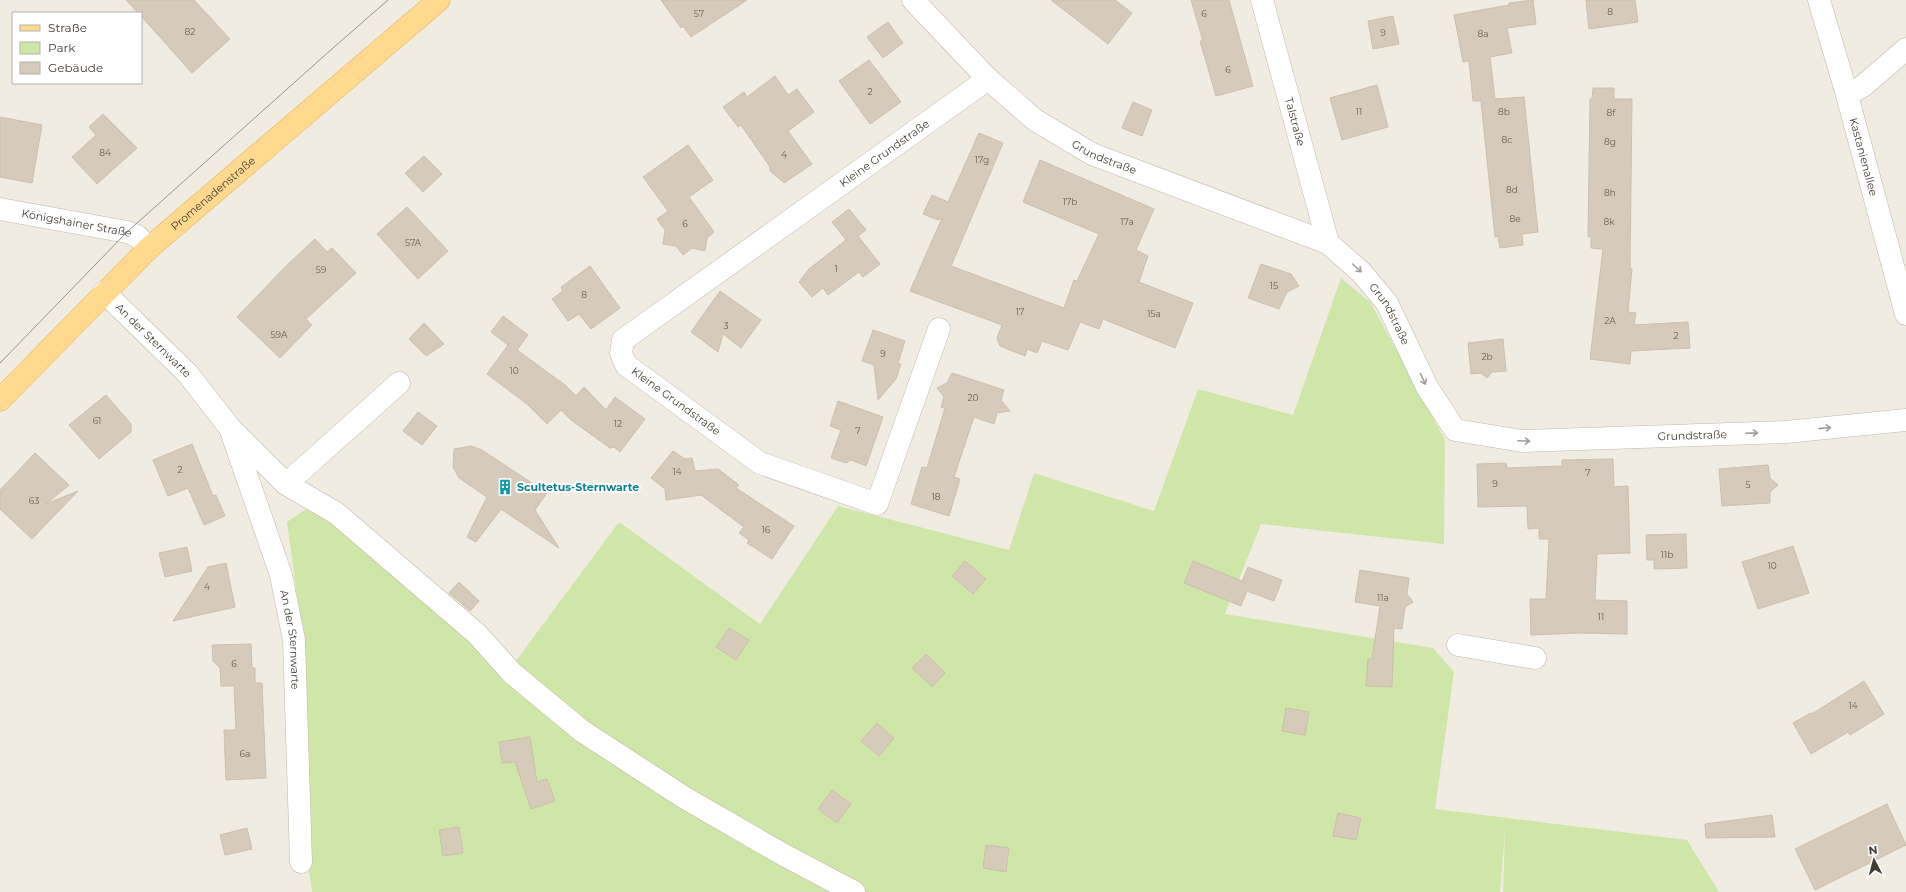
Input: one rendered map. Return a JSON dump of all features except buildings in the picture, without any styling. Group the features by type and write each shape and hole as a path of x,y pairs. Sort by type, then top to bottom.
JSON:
{"main road":[{"name":"Promenadenstraße","path":"0,400 104,292 149,248 439,0"}],"street":[{"name":"Grundstraße","path":"913,0 988,79 1035,120 1092,154 1328,243 1361,272 1387,302 1427,387 1455,430 1522,442 1786,432 1906,420"},
{"name":"Talstraße","path":"1262,0 1328,243"},
{"name":"Kastanienallee","path":"1819,0 1847,95 1906,314"},
{"path":"1847,95 1863,86 1906,49"},
{"name":"Kleine Grundstraße","path":"939,329 877,504 760,462 626,365 621,353 623,340 988,79"},
{"name":"Königshainer Straße","path":"0,209 127,232 137,236 149,248"},
{"name":"An der Sternwarte","path":"104,292 188,374 230,428 286,484 336,513 477,634 512,673 582,731 685,798 784,855 854,892"},
{"path":"286,484 399,383"},
{"name":"An der Sternwarte","path":"230,428 280,575 294,640 301,862"},
{"path":"1458,645 1535,658"}],"green space":[{"path":"1341,278 1371,303 1445,440 1444,544 1261,524 1225,614 1433,648 1454,672 1435,809 1687,840 1719,892 1503,892 1505,831 1500,892 312,892 308,864 299,611 287,522 312,505 515,662 619,522 760,624 838,506 1009,550 1034,473 1154,511 1198,389 1293,415"}],"tram line":[{"path":"0,363 127,232 388,0"}],"place":[{"name":"Scultetus-Sternwarte","path":"505,487"}]}
